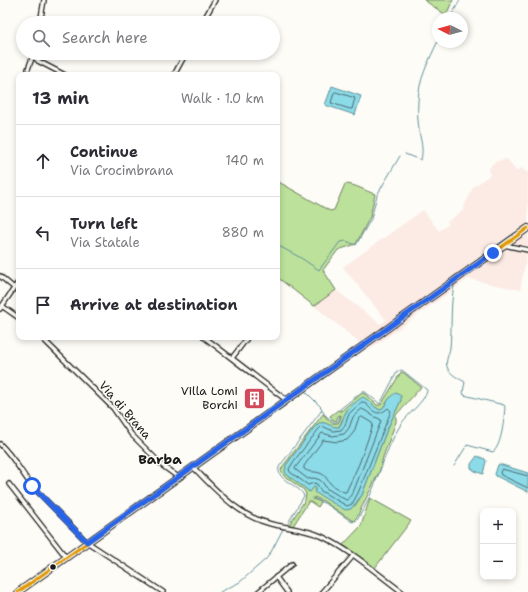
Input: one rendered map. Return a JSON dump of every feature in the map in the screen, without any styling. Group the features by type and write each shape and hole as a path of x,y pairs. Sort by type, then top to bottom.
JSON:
{"main road":[{"path":"18,592 528,228"}],"street":[{"path":"41,16 44,0"},
{"path":"206,16 215,0"},
{"path":"28,69 32,60"},
{"path":"37,60 59,72"},
{"path":"176,72 182,60"},
{"path":"504,245 528,250"},
{"path":"0,276 13,287"},
{"path":"16,284 1,305 16,316"},
{"name":"Via di Brana","path":"44,340 113,408 131,434 163,466 178,477"},
{"path":"209,340 286,401"},
{"path":"232,358 246,340"},
{"path":"0,444 10,454 32,486 87,542 163,592"},
{"path":"193,466 238,510 271,524 303,529 321,536 354,556 402,592"},
{"path":"9,484 66,557"},
{"path":"322,592 354,556"},
{"path":"258,592 292,564"},
{"path":"276,577 287,592"}],"shaded area":[{"path":"507,159 516,171 521,168 528,173 528,249 520,290 468,279 369,350 314,306 336,290 380,324 386,320 343,267 423,210 439,231 449,224 447,222 465,209 464,207 473,187 490,175 489,169 492,164 497,161"}],"green space":[{"path":"424,0 453,0 447,12 442,12"},
{"path":"280,183 330,211 334,210 345,184 356,186 375,194 370,217 356,244 338,250 323,270 336,290 314,306 280,279"},
{"path":"401,372 421,387 396,415 396,422 383,457 380,470 357,517 353,521 323,501 314,497 313,499 321,502 318,507 309,501 293,526 289,525 305,500 306,494 304,490 284,476 281,470 283,466 323,414 332,423 338,423 341,415 338,416 336,421 330,416 338,410 341,411 362,393 377,405 381,405","holes":["390,398 401,400 386,432 362,495 355,506 314,491 317,488 314,487 309,492 286,465 318,424 324,423 339,427 347,410 351,407 372,405 380,410"]},
{"path":"370,498 411,521 374,569 342,546 361,526"}],"water":[{"path":"332,86 361,96 355,115 325,105"},
{"path":"396,393 401,396 401,400 386,432 362,495 351,509 345,510 314,492 316,488 314,487 310,492 286,474 286,465 319,423 339,427 347,410 361,398 365,398 380,410 391,396"},
{"path":"477,456 485,459 486,461 483,474 471,468 471,464"},
{"path":"499,464 528,473 528,492 496,476 495,474"}],"waterway":[{"path":"453,12 460,0"},
{"path":"419,159 421,160 422,145 419,132 418,94 425,71 435,48"},
{"path":"405,154 415,158"},
{"path":"280,247 319,270 340,242 346,241 356,245 371,219 377,195 400,156"},
{"path":"520,229 528,224"},
{"path":"496,246 516,232"},
{"path":"466,268 489,251"},
{"path":"453,277 462,271"},
{"path":"454,285 450,348 447,361 448,369 456,377 465,382 463,392 464,395 504,405 505,407 502,431 499,444 496,449 493,452 467,445 454,466"},
{"path":"421,301 433,292"},
{"path":"408,318 422,308"},
{"path":"383,335 404,320"},
{"path":"349,359 355,355"},
{"path":"313,498 328,505 352,522 357,520 370,497 394,436 404,420 424,398 427,390 402,370 397,372 380,404 363,391 340,409 340,411"},
{"path":"313,385 327,376"},
{"path":"287,404 305,391 321,407 322,410 279,467 281,476 302,492 304,496 288,523"},
{"path":"270,416 285,406"},
{"path":"322,410 325,415 335,423 338,421 340,416"},
{"path":"220,592 240,582 266,559 283,529"},
{"path":"52,572 89,545"},
{"path":"32,586 49,574"}],"transit line":[{"path":"18,592 528,228"}],"place":[{"name":"Villa Lomi Borchi","path":"254,398"}],"district":[{"name":"Barba","path":"160,459"}],"route":[{"path":"32,486 87,542 493,253"}]}
